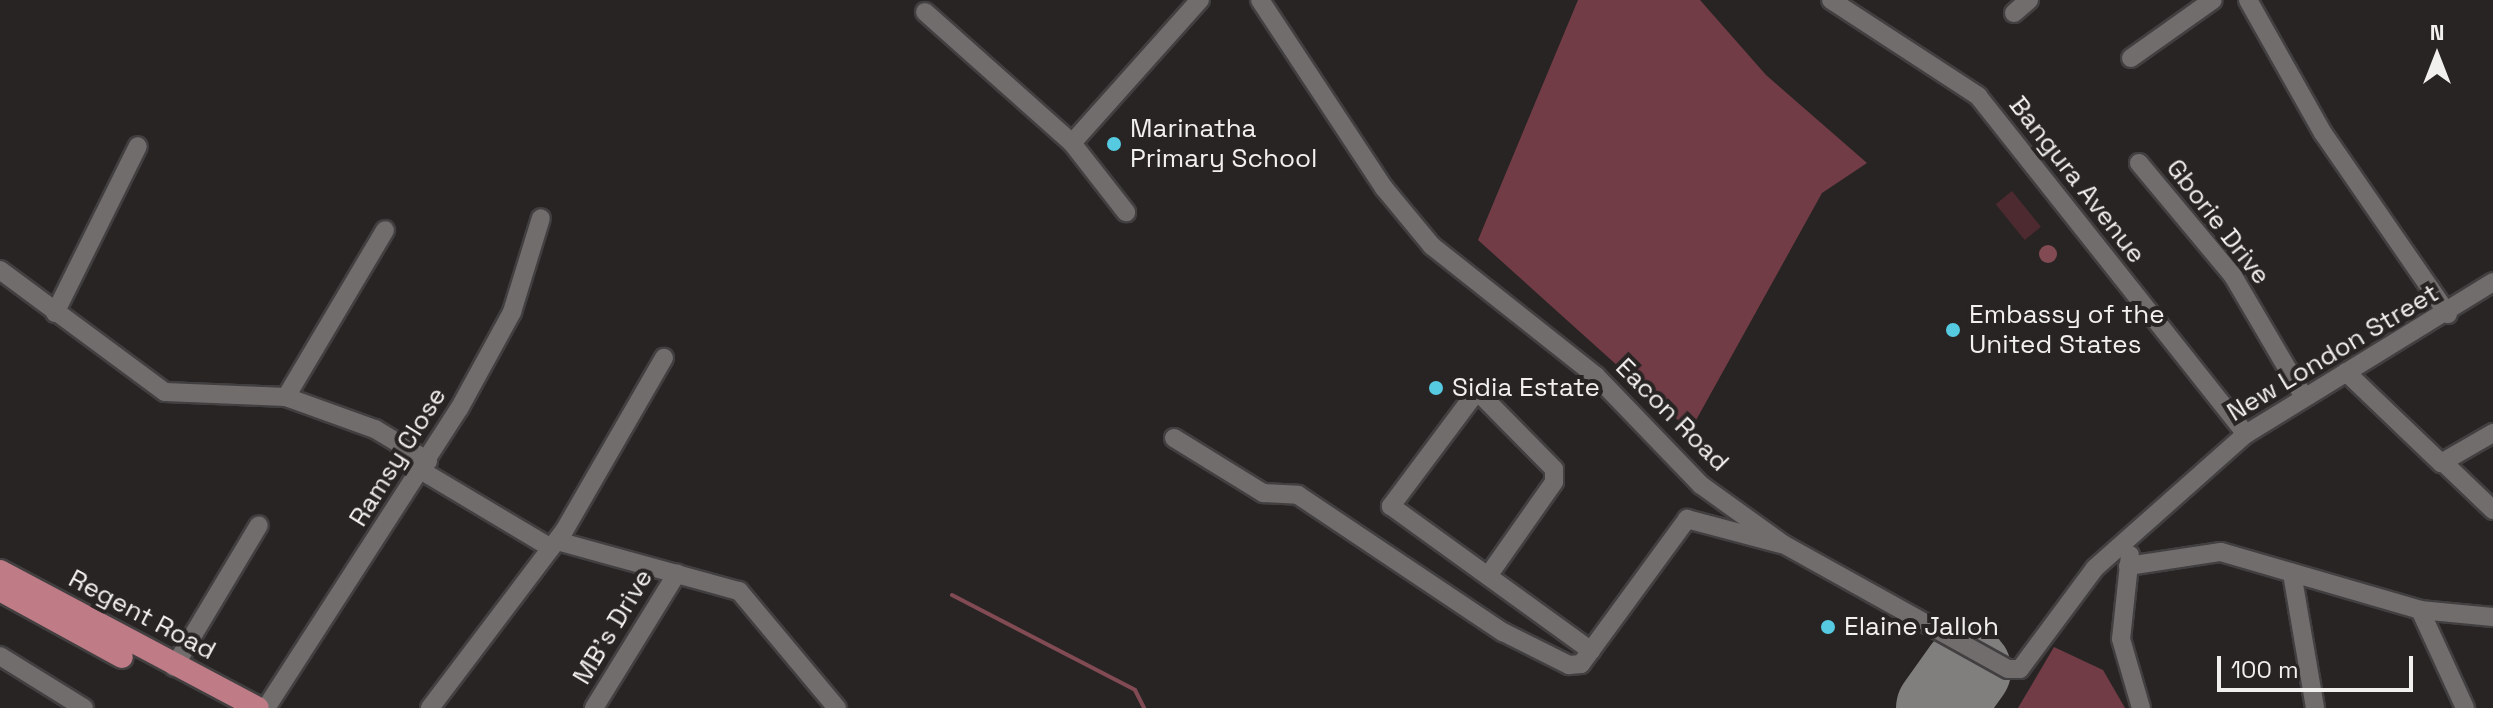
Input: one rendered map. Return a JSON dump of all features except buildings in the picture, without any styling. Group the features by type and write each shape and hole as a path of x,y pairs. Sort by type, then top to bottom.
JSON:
{"main road":[{"name":"Regent Road","path":"0,571 29,596 227,708"},
{"name":"Regent Road","path":"0,590 29,596"},
{"name":"Regent Road","path":"80,625 258,708"}],"street":[{"path":"1072,143 1200,0"},
{"name":"Eacon Road","path":"1260,0 1384,188 1432,246 1596,376 1701,485 1783,544 2008,669 2020,669 2044,630"},
{"name":"Bangura Avenue","path":"1831,0 1978,96 2246,434"},
{"path":"2014,13 2029,0"},
{"path":"2131,58 2213,0"},
{"path":"2256,3 2323,133 2448,314"},
{"path":"925,12 1072,143 1126,212"},
{"path":"55,313 138,146"},
{"name":"Gborie Drive","path":"2139,163 2233,276 2304,397"},
{"name":"Ramsy Close","path":"266,708 425,466 512,312 541,218"},
{"path":"286,397 385,230"},
{"path":"0,270 165,392 286,397 375,429 425,466 554,545 722,582 752,599 837,708"},
{"name":"New London Street","path":"2044,630 2095,568 2133,538 2246,434 2448,314 2493,282"},
{"path":"430,708 554,545 664,358"},
{"path":"2346,372 2493,510"},
{"path":"1488,576 1554,482 1554,469 1477,391 1391,506 1591,651"},
{"path":"2444,463 2493,433"},
{"path":"1174,438 1263,493 1298,495 1550,659 1581,664 1687,519 1783,544"},
{"path":"174,667 259,525"},
{"path":"2133,538 2122,654 2141,708"},
{"path":"2128,566 2221,552 2420,610 2493,617"},
{"name":"MB's Drive","path":"594,708 677,573"},
{"path":"2292,573 2315,708"},
{"path":"2420,610 2465,708"},
{"path":"0,656 84,708"}],"shaded area":[{"path":"1578,0 1700,0 1766,75 1867,163 1822,193 1690,431 1478,240"},
{"path":"2012,191 2041,227 2025,240 1996,204"},
{"path":"2048,245 2057,254 2048,263 2039,254"},
{"path":"2054,647 2103,670 2125,708 2018,708"}],"waterway":[{"path":"952,595 1135,690 1144,708"}],"runway":[{"path":"1940,708 1967,670"}],"place":[{"name":"Marinatha Primary School","path":"1114,144"},
{"name":"Embassy of the United States","path":"1953,330"},
{"name":"Sidia Estate","path":"1436,388"},
{"name":"Elaine Jalloh","path":"1828,627"}]}
